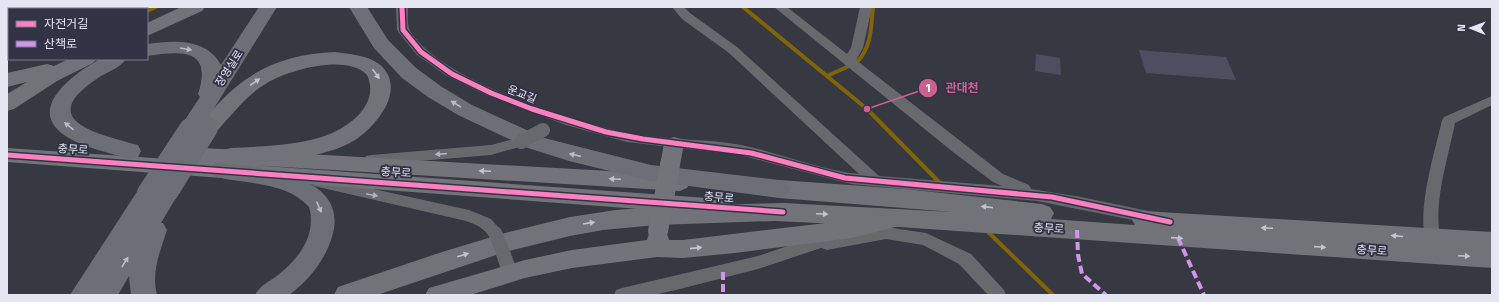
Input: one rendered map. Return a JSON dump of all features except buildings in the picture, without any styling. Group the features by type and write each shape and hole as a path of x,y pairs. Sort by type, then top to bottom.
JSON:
{"highway":[{"name":"장영실로","path":"198,128 268,7"},
{"name":"장영실로","path":"198,128 282,7"},
{"path":"358,7 381,44 409,73 435,92 464,110 536,143 569,153 651,173 779,189"},
{"path":"83,295 158,192 198,128 211,85 213,74 210,61 205,56 188,49 171,48 148,50"},
{"path":"114,60 92,71 75,84 64,99 60,112 61,119 70,128 80,134 130,151"},
{"path":"226,163 260,176 291,185 314,198 320,206 323,216 322,229 313,253 303,267 289,280 268,295"},
{"path":"104,295 158,192"},
{"path":"144,295 141,278 158,192"}],"main road":[{"path":"148,30 196,7"},
{"path":"198,128 251,84 269,74 287,67 316,60 345,59 369,66 378,75 381,91 374,109 369,117 351,132 328,143 226,163"},
{"path":"7,80 36,73 76,60"},
{"path":"7,104 50,76 84,60"},
{"name":"충무로","path":"779,189 893,195 1035,211 1435,247 1492,242"},
{"name":"충무로","path":"783,212 893,195 926,220 1035,211 1435,247 1492,258"},
{"path":"347,295 435,263 522,237 566,227 635,217 783,212"},
{"path":"364,295 435,263"}],"street":[{"name":"운교길","path":"402,7 400,10 402,27 413,44 440,66 472,84 553,117 628,137 674,144 740,150 843,178 893,195 1009,191 1035,211"},
{"path":"622,295 724,272 808,247 851,229 893,195 733,50 686,16 678,7"},
{"path":"780,7 998,178 1035,211"},
{"path":"849,61 857,48 866,7"},
{"path":"1435,247 1430,216 1449,120 1492,100"},
{"path":"340,163 490,150 521,142 543,130 553,117"},
{"name":"충무로","path":"7,143 130,151 226,163 294,175 783,212"},
{"path":"658,240 674,144"},
{"name":"충무로","path":"7,154 226,163 340,163 779,189"},
{"path":"294,175 349,190 469,216 486,224 495,233 510,273"},
{"path":"437,295 510,273 658,240 690,249 851,229"},
{"path":"808,247 886,233 926,239 965,259 998,295"}],"waterway":[{"path":"148,11 156,7"},
{"path":"743,7 867,109 940,183"},
{"path":"857,62 866,50 870,36 873,7"},
{"path":"827,76 847,67"},
{"path":"986,230 1053,295"}],"marked path":[{"path":"1077,230 1078,255 1082,274 1106,295"},
{"path":"1178,238 1204,295"},
{"path":"723,272 723,295"}],"cycle path":[{"path":"402,7 403,30 421,52 452,74 491,93 532,109 606,132 629,137 751,153 845,178 1011,192 1052,197 1170,222"},
{"path":"7,155 783,212"}],"place":[{"name":"관대천","path":"867,109"}]}
